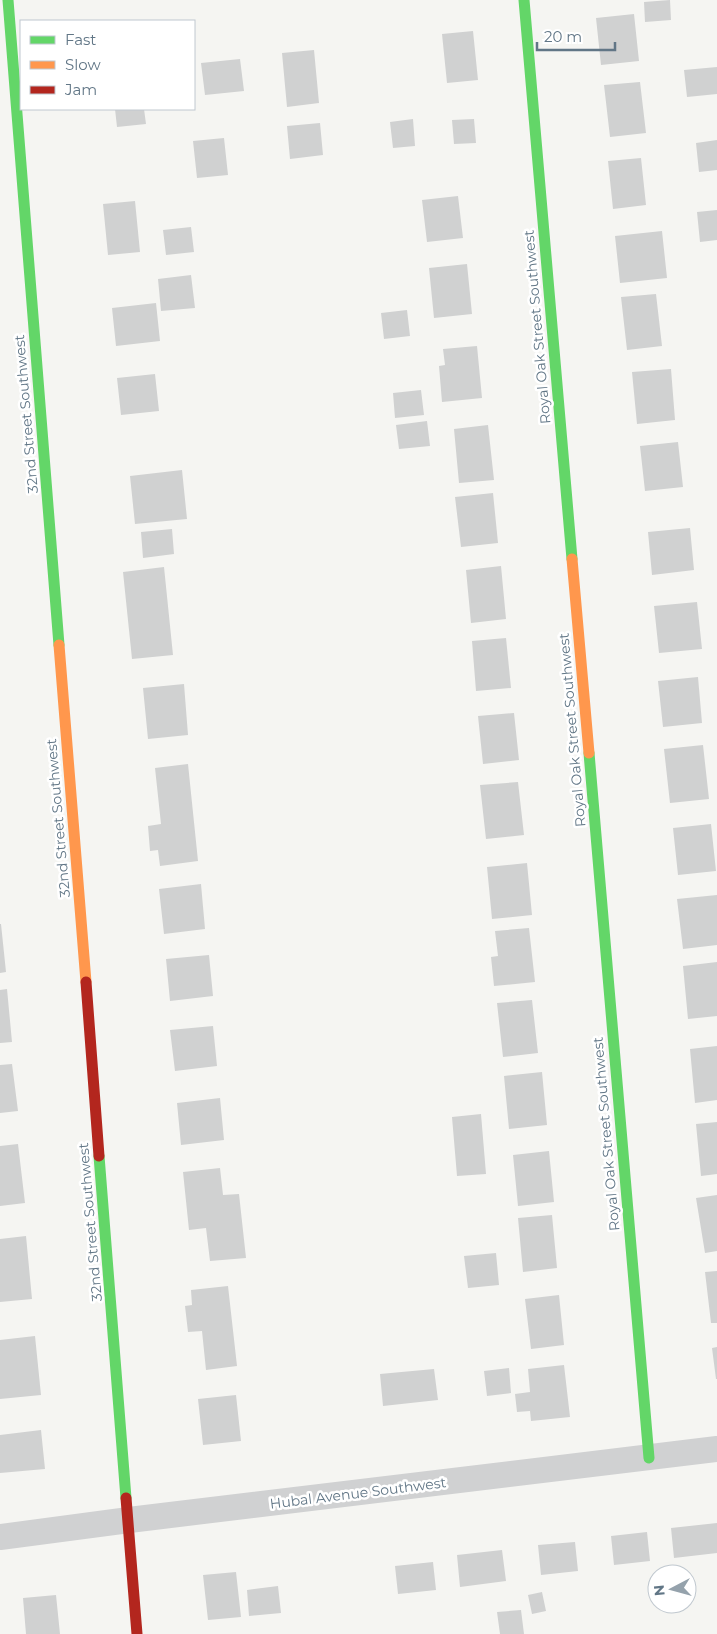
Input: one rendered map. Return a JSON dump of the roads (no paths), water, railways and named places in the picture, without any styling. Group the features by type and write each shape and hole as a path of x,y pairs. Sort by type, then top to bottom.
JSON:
{"street":[{"name":"32nd Street Southwest","path":"8,0 137,1634"},
{"name":"Royal Oak Street Southwest","path":"524,0 649,1458"},
{"name":"Hubal Avenue Southwest","path":"0,1537 717,1449"}]}
